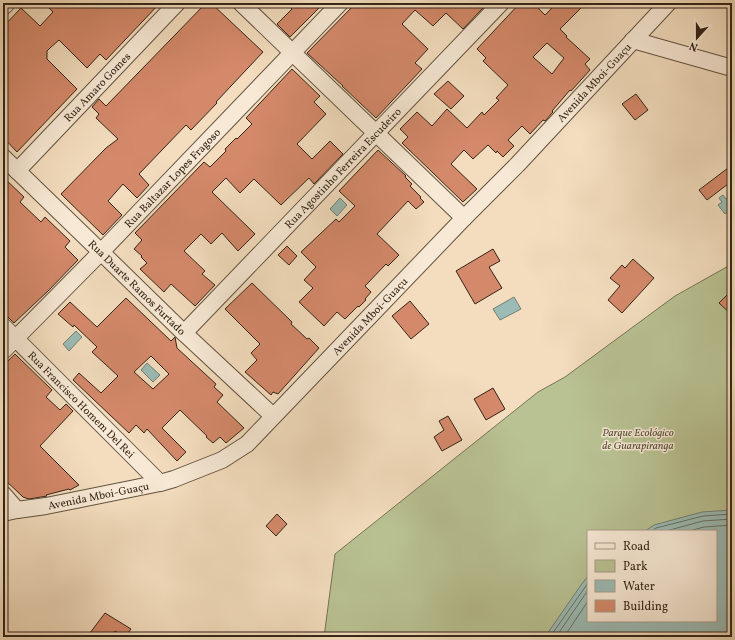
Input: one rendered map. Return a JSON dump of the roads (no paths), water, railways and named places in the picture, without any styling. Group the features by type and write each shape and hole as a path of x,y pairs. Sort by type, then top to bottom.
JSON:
{"street":[{"path":"3,7 7,3"},
{"name":"Rua Amaro Gomes","path":"17,171 176,3"},
{"path":"241,3 464,218"},
{"name":"Rua Baltazar Lopes Fragoso","path":"3,351 101,252 340,3"},
{"name":"Rua Agostinho Ferreira Escudeiro","path":"184,333 501,3"},
{"name":"Avenida Mboi-Guaçu","path":"10,512 46,506 174,479 222,460 247,444 464,218 516,166 668,3"},
{"path":"633,40 732,68"},
{"name":"Rua Duarte Ramos Furtado","path":"3,157 184,333 273,416"},
{"name":"Rua Francisco Homem Del Rei","path":"3,326 160,483"},
{"path":"3,494 10,512"}],"water":[{"path":"723,195 726,199 732,195 732,208 725,214 718,205 722,202 719,198"},
{"path":"340,198 347,205 337,216 330,209"},
{"path":"514,297 521,309 500,320 493,309"},
{"path":"76,331 82,337 69,351 63,344"},
{"path":"147,363 160,375 153,382 141,370"},
{"path":"732,510 732,637 545,637 587,577 587,622 717,622 717,530 646,530 654,525 702,512"}],"park label":[{"name":"Parque Ecológico de Guarapiranga","path":"638,438"}]}
